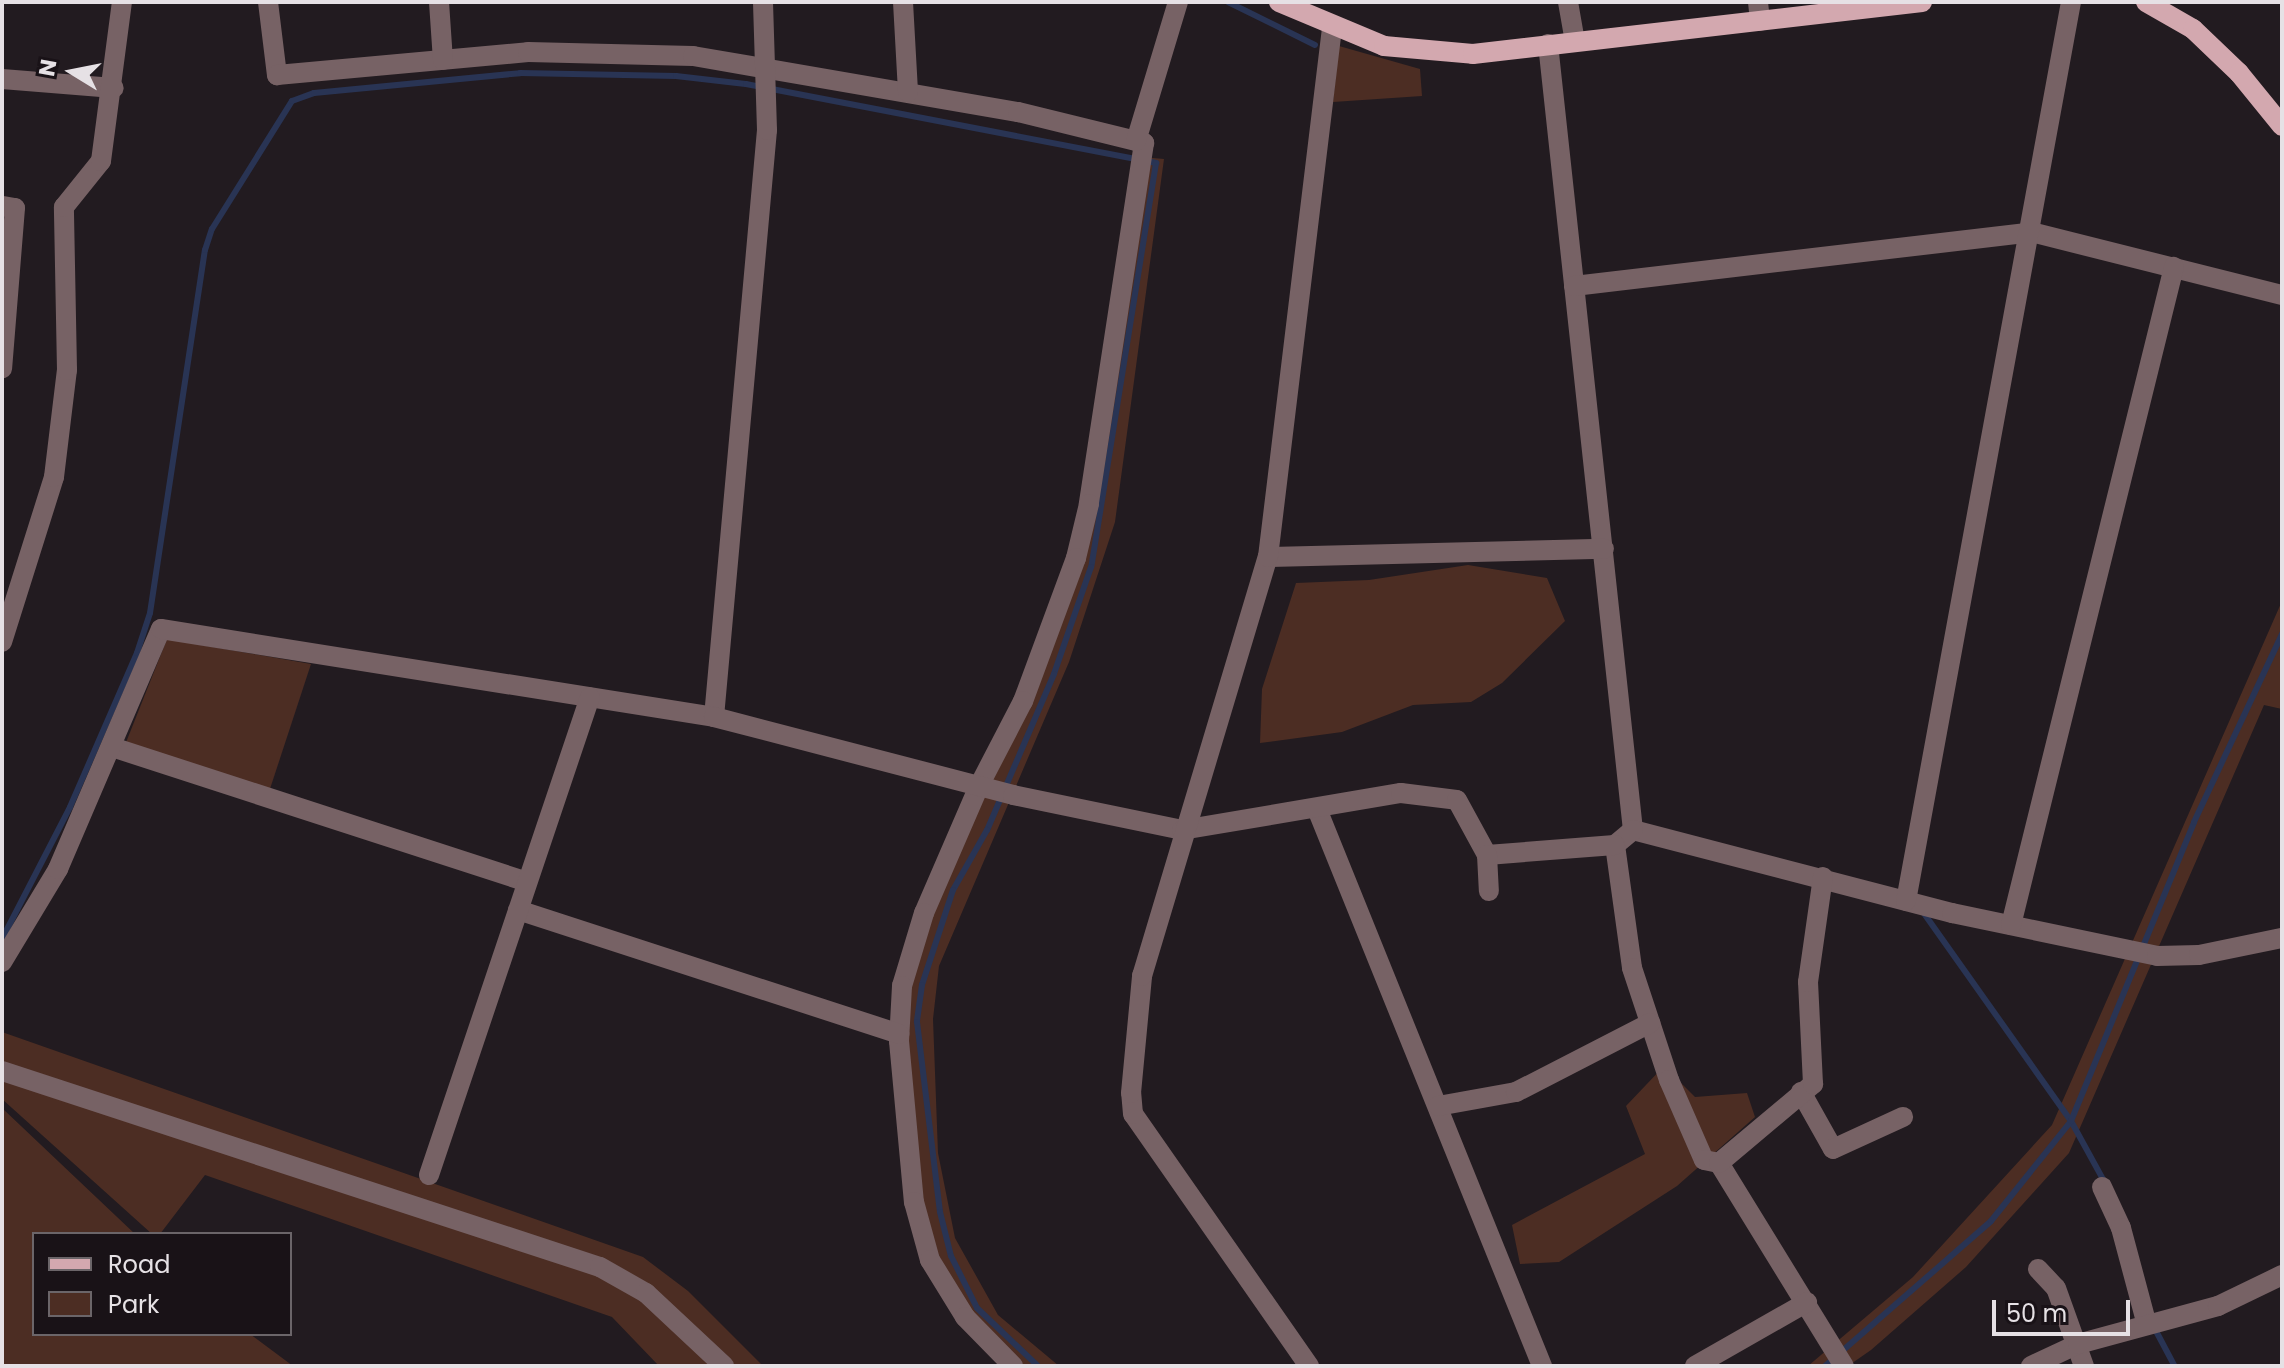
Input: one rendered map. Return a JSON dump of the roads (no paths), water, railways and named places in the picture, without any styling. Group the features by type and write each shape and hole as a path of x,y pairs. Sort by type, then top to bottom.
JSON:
{"main road":[{"path":"1279,2 1332,28 1384,46 1429,53 1473,54 1759,11 1922,2"},
{"path":"2146,2 2169,7 2239,73 2282,126"}],"street":[{"path":"2,642 54,477 67,370 64,207 101,161 114,88 122,2"},
{"path":"268,2 277,75 528,52 622,53 767,66 908,92 1144,143 1076,558 1023,701 981,786 912,945 899,1034 914,1202 930,1260 965,1317 1013,1366"},
{"path":"439,2 443,60"},
{"path":"714,717 766,145 767,66 763,2"},
{"path":"903,2 908,92"},
{"path":"1136,141 1178,2"},
{"path":"1568,2 1575,41"},
{"path":"1906,901 2071,2"},
{"path":"1309,1366 1133,1114 1142,976 1163,918 1182,830 1268,557 1332,28"},
{"path":"1548,44 1633,830"},
{"path":"2,79 114,88"},
{"path":"2,206 15,208 2,368"},
{"path":"1574,286 2031,232 2282,295"},
{"path":"2011,925 2174,267"},
{"path":"1268,557 1604,549"},
{"path":"2,962 58,869 161,629 714,717 1013,795 1182,830 1401,793 1457,800 1487,855 1489,891"},
{"path":"429,1175 590,697"},
{"path":"112,747 527,882"},
{"path":"1317,809 1542,1366"},
{"path":"1633,830 1906,901 2157,956 2199,955 2282,938"},
{"path":"1487,855 1615,845 1633,830"},
{"path":"1615,845 1632,968 1650,1023 1704,1160 1719,1163 1844,1366"},
{"path":"1719,1163 1813,1084 1808,982 1823,877"},
{"path":"518,910 899,1034"},
{"path":"1438,1106 1516,1092 1650,1023"},
{"path":"2,1071 600,1267 646,1293 724,1366"},
{"path":"1801,1092 1833,1149 1903,1117"},
{"path":"2102,1187 2121,1228 2147,1325"},
{"path":"2038,1269 2056,1288 2084,1366"},
{"path":"2031,1366 2078,1344 2218,1306 2282,1275"},
{"path":"1695,1366 1807,1302"}],"waterway":[{"path":"1228,2 1315,45"},
{"path":"2,939 70,807 137,653 150,613 205,250 212,229 292,101 314,93 520,73 676,76 746,84 1156,163 1091,567 1054,674 987,830 953,890 922,985 917,1022 940,1212 951,1256 977,1308 1038,1366"},
{"path":"1825,1366 1991,1221 2071,1121 2194,822 2282,634"},
{"path":"1923,912 2071,1121 2104,1181"},
{"path":"2156,1331 2175,1366"}]}
